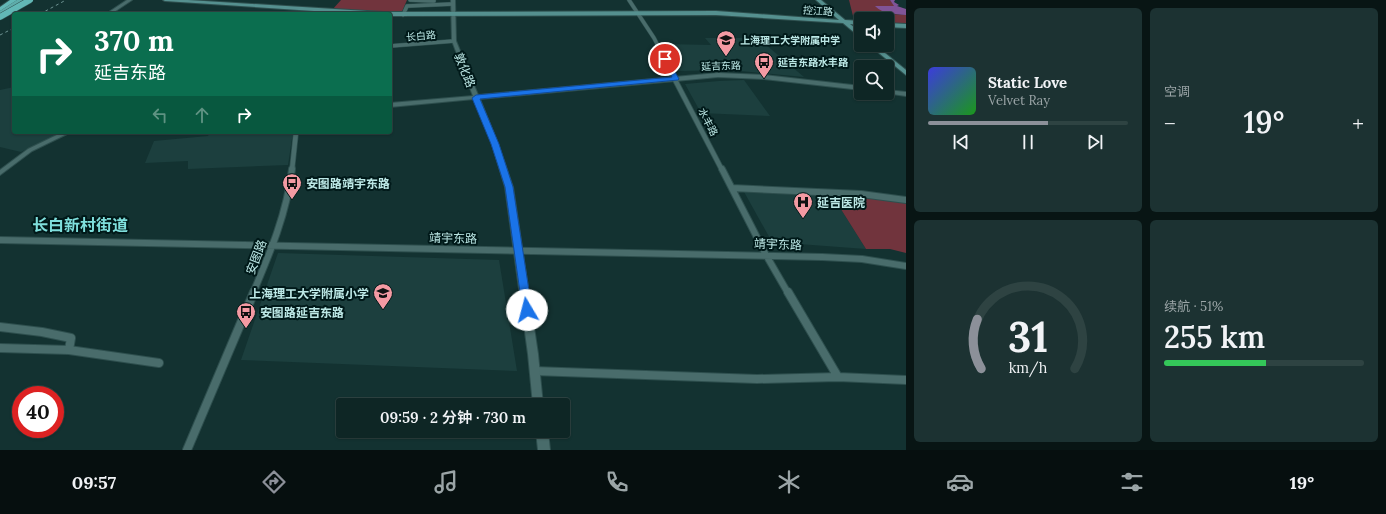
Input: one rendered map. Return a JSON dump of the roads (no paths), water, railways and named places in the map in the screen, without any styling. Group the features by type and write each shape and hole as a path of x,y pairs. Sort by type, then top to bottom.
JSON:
{"highway":[{"path":"0,16 30,0"}],"main road":[{"path":"0,9 14,0"},
{"path":"0,16 24,0"},
{"path":"165,0 352,12"},
{"path":"818,0 854,27"},
{"path":"822,0 854,29"},
{"name":"控江路","path":"392,14 716,13 854,22"},
{"path":"894,25 906,26"},
{"path":"880,52 906,73"},
{"path":"884,52 906,70"}],"street":[{"path":"111,12 130,0"},
{"path":"410,0 452,2"},
{"name":"水丰路","path":"628,0 654,38 766,255 838,377"},
{"path":"403,15 407,6 452,2"},
{"name":"敦化路","path":"452,2 454,41 495,144 506,176 518,250 537,398"},
{"name":"长白路","path":"392,46 454,41"},
{"name":"延吉东路","path":"392,105 718,75 744,76 854,87"},
{"path":"894,93 906,94"},
{"path":"0,173 30,150 64,134"},
{"name":"安图路","path":"187,450 273,246 290,192 296,134"},
{"path":"732,188 862,194 906,200"},
{"name":"靖宇东路","path":"0,240 843,257 906,266"},
{"path":"1,328 42,332 71,338 69,350"},
{"path":"0,348 69,350 159,363"},
{"path":"534,371 749,378 838,377 906,380"},
{"path":"543,438 544,450"}],"railway":[{"path":"44,12 66,0"},
{"path":"0,35 12,29"}],"place":[{"name":"上海理工大学附属中学","path":"726,57"},
{"name":"延吉东路水丰路","path":"764,79"},
{"name":"安图路靖宇东路","path":"292,200"},
{"name":"延吉医院","path":"803,219"},
{"name":"上海理工大学附属小学","path":"383,310"},
{"name":"安图路延吉东路","path":"246,329"}],"district":[{"name":"长白新村街道","path":"80,225"}]}
